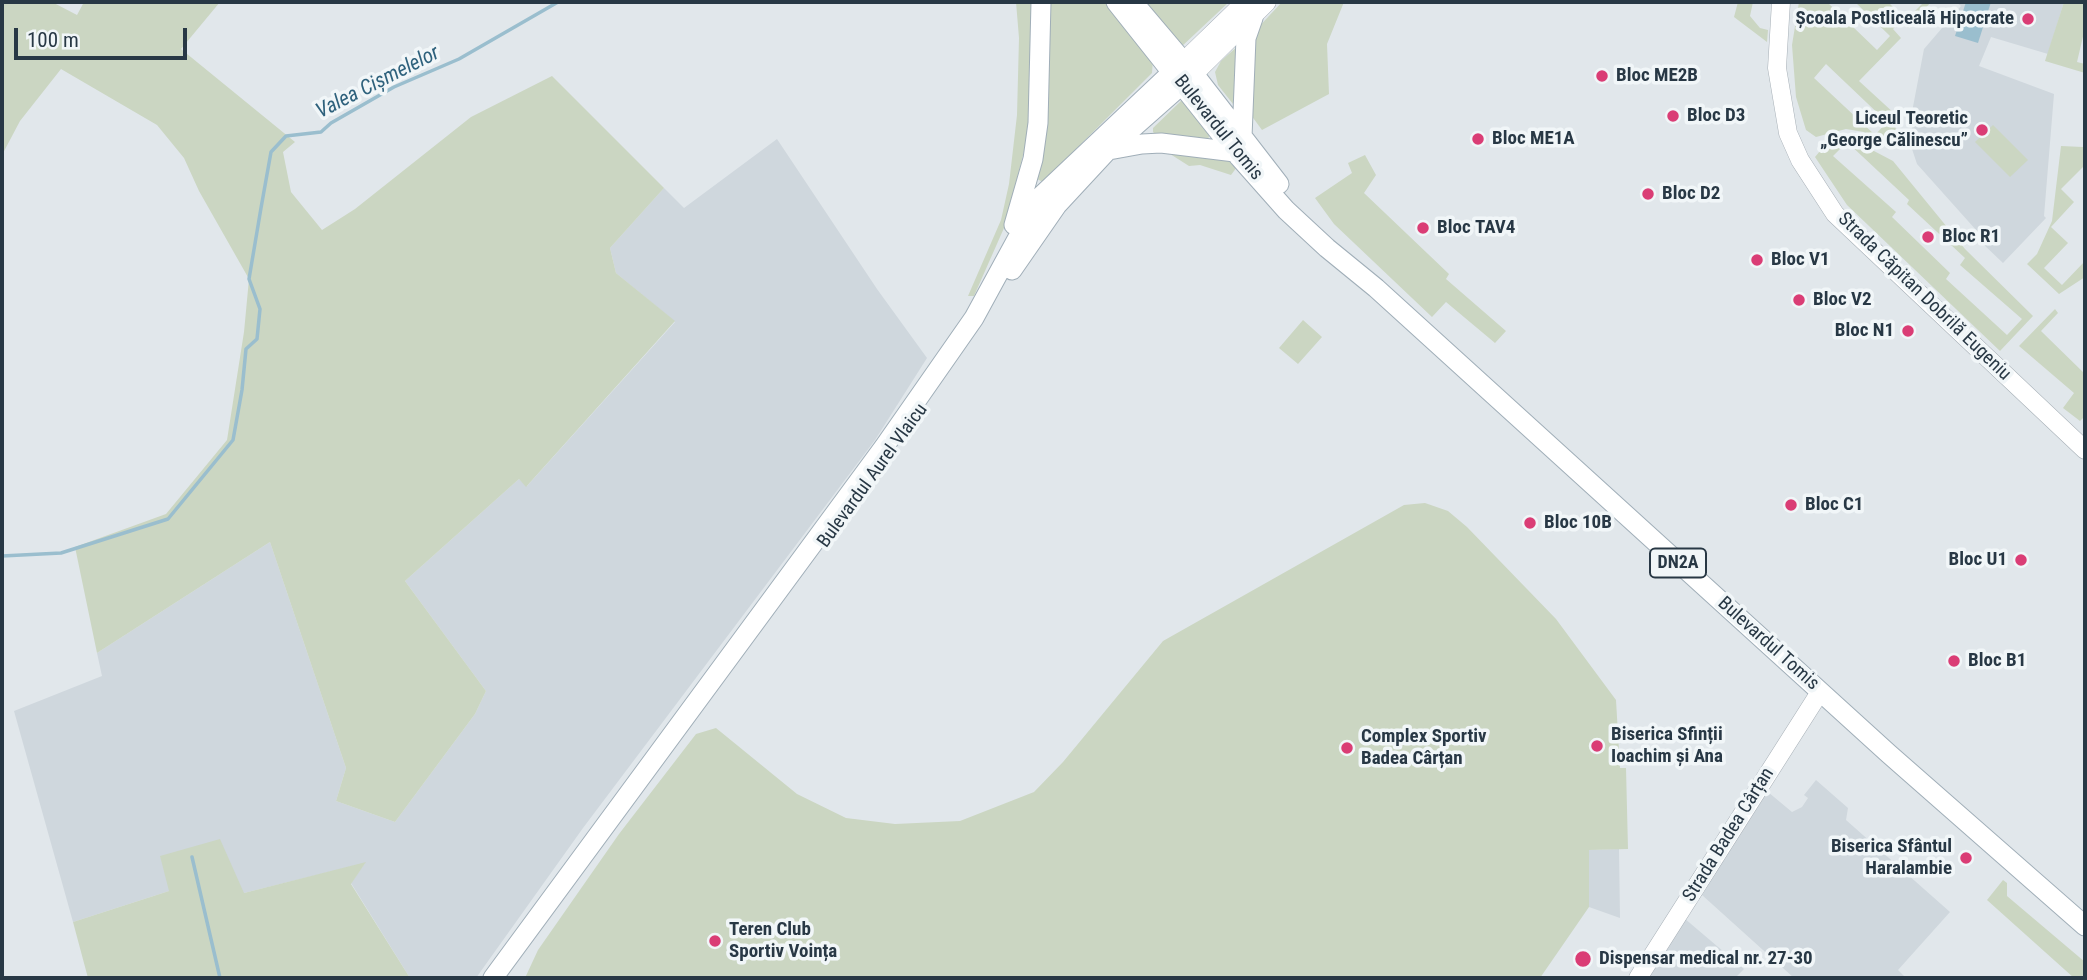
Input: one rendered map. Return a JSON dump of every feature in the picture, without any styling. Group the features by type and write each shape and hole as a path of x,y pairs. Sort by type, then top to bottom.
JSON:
{"main road":[{"path":"991,287 1015,223 1033,159 1040,76 1041,2"},
{"name":"Bulevardul Tomis","path":"1116,2 1183,73"},
{"name":"Bulevardul Tomis","path":"1133,2 1286,210 1376,288 1820,692 2085,926"},
{"path":"1108,150 1161,143 1239,144 1249,10"},
{"name":"Bulevardul Aurel Vlaicu","path":"493,978 884,447 974,318 1040,197 1183,73"},
{"name":"Bulevardul Aurel Vlaicu","path":"510,978 519,957 899,444 980,327 1014,266 1057,205 1183,73"}],"street":[{"name":"Bulevardul Aurel Vlaicu","path":"1183,73 1249,10 1267,2"},
{"name":"Strada Căpitan Dobrilă Eugeniu","path":"1781,2 1777,68 1788,133 1800,160 1835,214 2085,450"},
{"name":"Strada Badea Cârțan","path":"1638,978 1820,692"}],"shaded area":[{"name":"Liceul Teoretic „George Călinescu”","path":"1956,2 2064,2 2048,54 1991,37 1979,66 2054,94 2044,216 2046,218 2003,263 1982,243 1985,240 1917,164 1912,149 1912,112 1924,49 1961,6"},
{"path":"777,139 877,289 927,358 875,440 583,828 476,978 410,978 351,883 365,863 244,893 169,891 73,922 14,711 102,676 97,653 270,542 346,768 336,801 395,822 475,714 486,691 405,581 519,479 527,486 675,322 616,273 610,248 664,188 684,208"},
{"path":"1816,780 1848,808 1846,820 1950,912 1898,970 1906,978 1794,978 1702,895 1758,803 1768,792 1792,812 1802,807 1808,798 1804,795"},
{"path":"1619,849 1620,918 1589,907 1589,850"},
{"path":"1684,918 1744,969 1735,978 1648,978"}],"green space":[{"path":"2,2 52,2 77,15 84,2 220,2 181,49 295,142 283,152 291,192 322,230 355,209 471,117 552,76 664,188 610,248 616,273 675,321 526,487 519,479 405,581 486,691 475,714 395,822 336,801 346,768 270,542 97,653 75,547 166,514 227,440 244,332 249,279 199,191 184,158 157,125 61,69 20,121 2,155"},
{"path":"1016,2 1035,2 1033,117 1004,228 974,296 968,296 1001,220 1009,184 1017,115 1019,38"},
{"path":"1050,2 1105,2 1153,59 1152,73 1043,182 1037,179"},
{"path":"1140,2 1229,2 1180,48"},
{"path":"1282,2 1344,2 1327,44 1329,94 1262,130 1248,111 1254,32"},
{"path":"1738,2 1753,2 1750,16 1760,28 1768,30 1767,42 1734,17"},
{"path":"1799,2 1827,2 1877,50 1890,36 1855,2 1891,2 1906,20 1924,2 1931,2 1908,28 1901,21 1893,29 1901,38 1859,81 1895,114 1896,137 1894,142 1888,144 1864,132 1846,129 1816,137 1806,130 1796,97 1792,45","holes":["1826,64 1887,122 1875,135 1814,78"]},
{"path":"2064,2 2085,2 2085,28 2077,62 2085,64 2085,73 2045,61"},
{"path":"1240,44 1236,101 1233,104 1218,85 1215,72 1221,61"},
{"path":"1182,100 1210,134 1208,139 1153,132 1153,128"},
{"path":"1993,125 2028,160 2010,177 1975,142"},
{"path":"1840,136 1855,141 1893,161 1965,249 2033,316 2000,351 1847,205 1815,157 1830,139","holes":["1847,142 1909,200 1907,204 1965,258 1960,265 2022,319 2007,335 1946,279 1950,273 1892,217 1896,212 1833,156"]},
{"path":"2061,146 2083,147 2085,165 2061,189 2074,202 2051,227 2068,243 2044,268 2062,285 2085,261 2085,277 2059,294 2027,264 2037,254 2052,221"},
{"path":"1167,152 1232,161 1237,167 1231,175 1200,165 1189,166"},
{"path":"1365,155 1376,175 1364,193 1449,274 1446,279 1506,331 1495,343 1446,302 1432,317 1334,224 1315,198 1352,173 1348,163"},
{"path":"2055,309 2058,313 2041,331 2085,374 2085,416 2080,421 2063,408 2074,393 2019,346"},
{"path":"1303,320 1322,337 1298,364 1279,348"},
{"name":"Complex Sportiv Badea Cârțan","path":"1425,503 1448,511 1467,527 1556,619 1616,700 1620,768 1626,768 1628,849 1589,850 1589,907 1540,978 525,978 538,950 619,834 696,734 716,728 797,794 846,818 895,824 960,821 1034,792 1063,762 1163,641 1404,505"},
{"path":"220,839 244,893 366,862 351,884 410,978 88,978 73,922 169,891 160,856"},
{"path":"2003,880 2007,883 2007,896 2085,962 2085,978 2074,978 1987,900"}],"water":[{"path":"1966,2 1991,2 1978,43 1955,36"}],"waterway":[{"name":"Valea Cișmelelor","path":"2,556 61,553 168,519 233,440 246,349 257,339 260,309 249,279 261,208 271,152 286,136 321,132 331,123 394,87 459,59 558,2"},
{"path":"192,857 220,978"}],"place":[{"name":"Școala Postliceală Hipocrate","path":"2028,19"},
{"name":"Bloc ME2B","path":"1602,76"},
{"name":"Bloc D3","path":"1673,116"},
{"name":"Liceul Teoretic „George Călinescu”","path":"1982,130"},
{"name":"Bloc ME1A","path":"1478,139"},
{"name":"Bloc D2","path":"1648,194"},
{"name":"Bloc TAV4","path":"1423,228"},
{"name":"Bloc R1","path":"1928,237"},
{"name":"Bloc V1","path":"1757,260"},
{"name":"Bloc V2","path":"1799,300"},
{"name":"Bloc N1","path":"1908,331"},
{"name":"Bloc C1","path":"1791,505"},
{"name":"Bloc 10B","path":"1530,523"},
{"name":"Bloc U1","path":"2021,560"},
{"name":"Bloc B1","path":"1954,661"},
{"name":"Biserica Sfinții Ioachim și Ana","path":"1597,746"},
{"name":"Complex Sportiv Badea Cârțan","path":"1347,748"},
{"name":"Biserica Sfântul Haralambie","path":"1966,858"},
{"name":"Teren Club Sportiv Voința","path":"715,941"},
{"name":"Dispensar medical nr. 27-30","path":"1583,959"}]}
